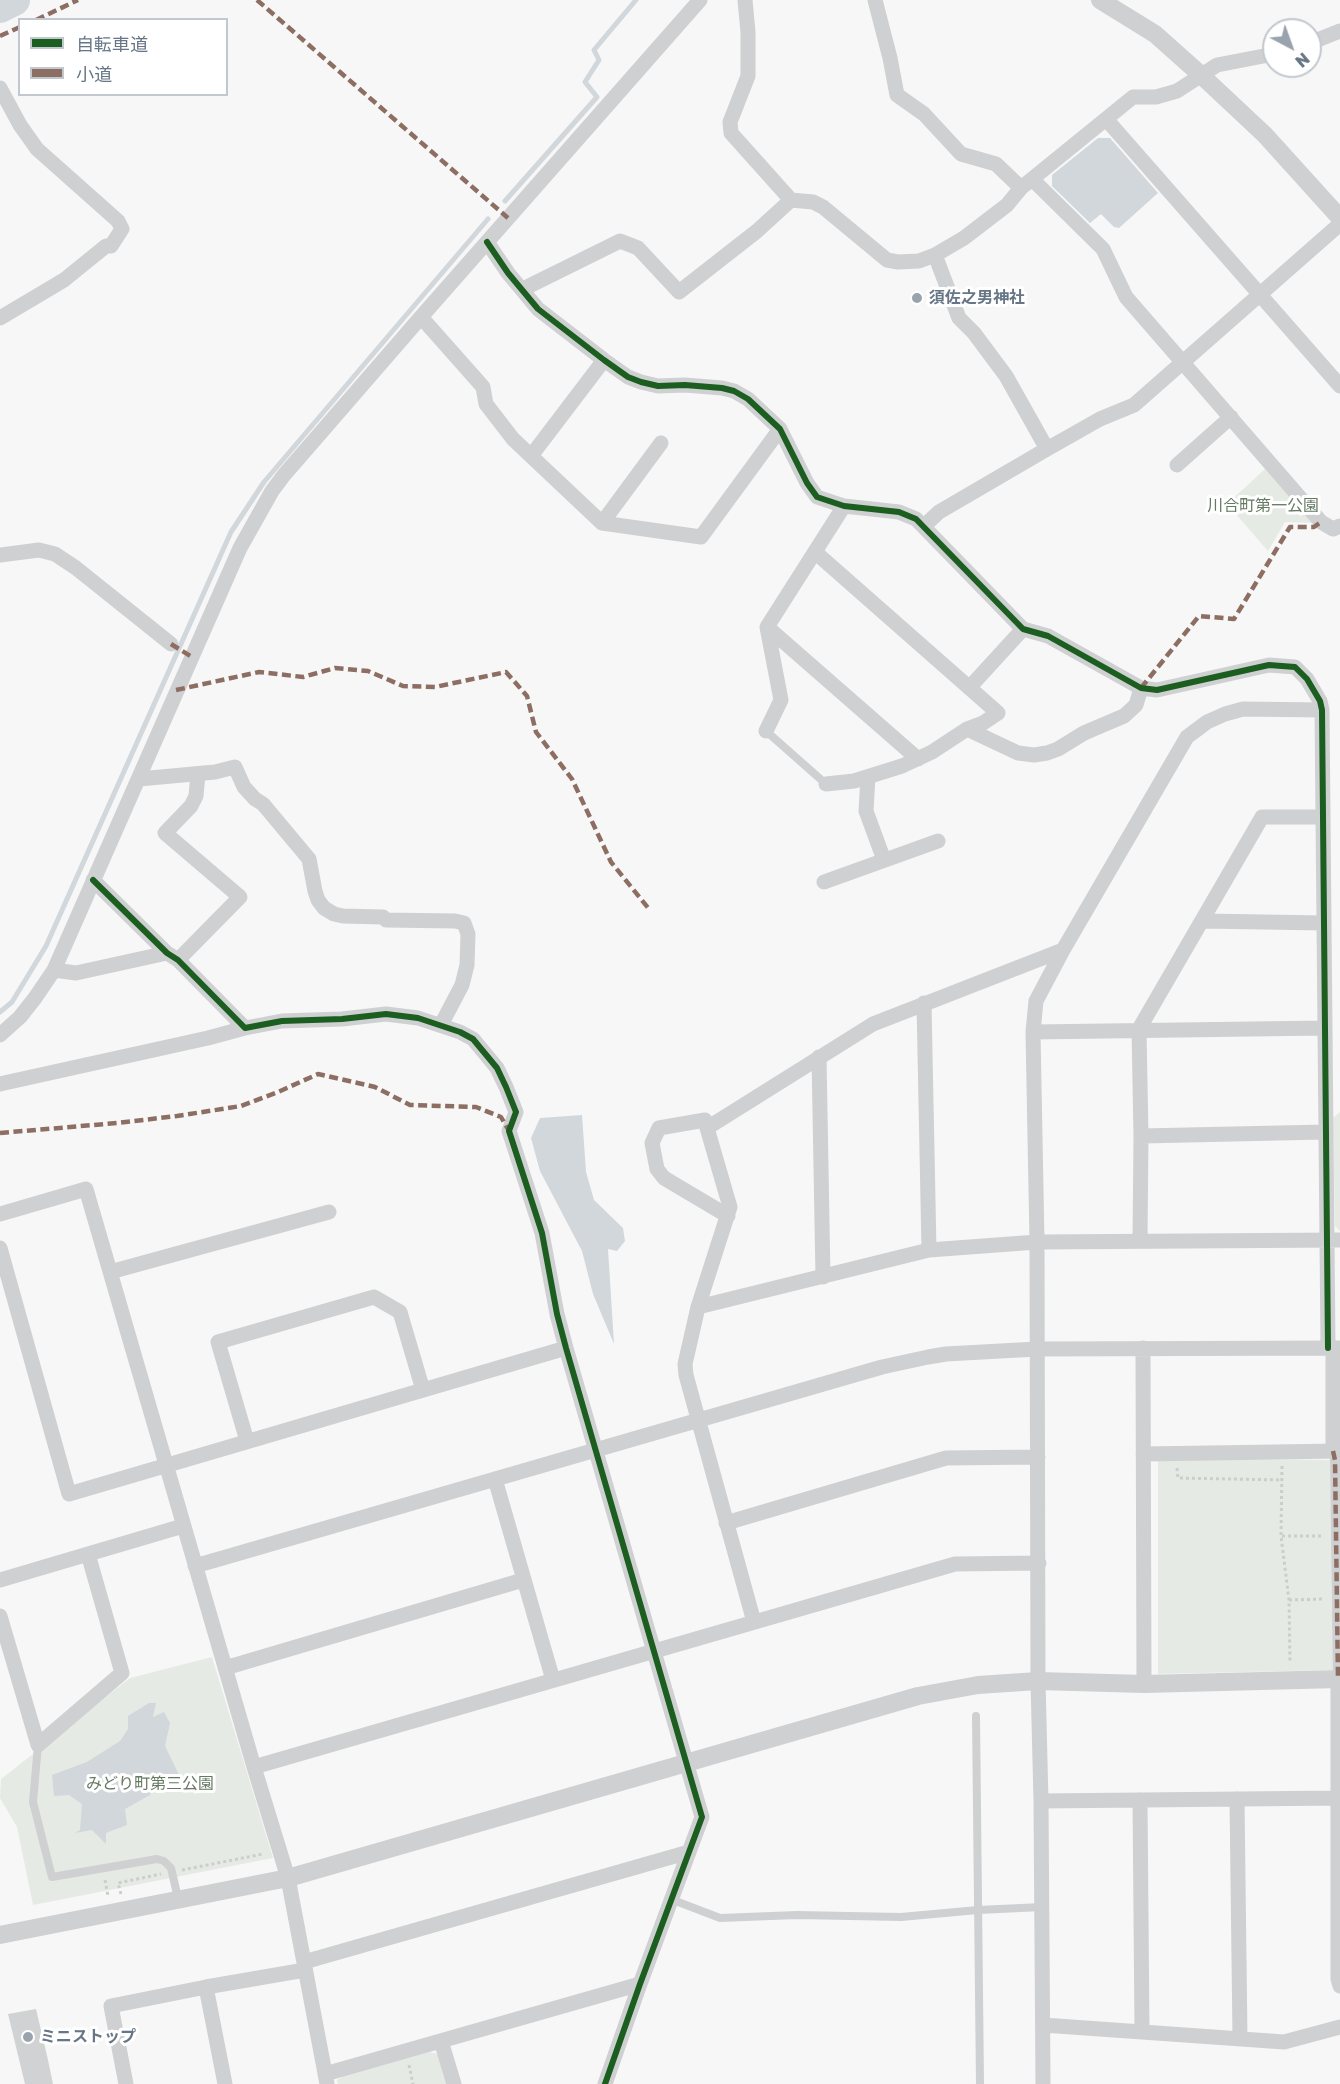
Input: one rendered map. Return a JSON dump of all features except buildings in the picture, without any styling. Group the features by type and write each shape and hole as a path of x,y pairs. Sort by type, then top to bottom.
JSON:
{"street":[{"path":"0,1035 35,998 54,970 240,548 262,508 284,475 700,0"},
{"path":"744,0 748,32 748,76 730,122 731,134 791,200 813,202 823,207 887,260 898,262 919,261 935,255 964,238 1007,205 1027,184 1133,97 1156,97 1177,91 1217,65 1262,56"},
{"path":"875,0 897,95 924,114 960,154 996,164 1027,184 1103,249 1126,297 1321,522 1333,529 1340,526"},
{"path":"1100,0 1155,34 1201,75 1265,135 1340,218"},
{"path":"1322,38 1340,31"},
{"path":"0,88 20,125 37,149 118,221 122,229 111,246 106,246 64,280 0,318"},
{"path":"1106,119 1340,386"},
{"path":"523,289 620,241 638,248 679,291 757,231 791,200"},
{"path":"924,526 939,512 1047,448 1100,418 1134,405 1340,224"},
{"path":"487,242 508,273 538,309 604,360 628,377 658,386 706,386 734,391 755,405 780,429 807,483 817,497 844,506 899,512 916,519 1023,629 1048,636 1141,688 1157,690 1269,665 1280,665 1295,667 1307,679 1320,701 1322,710 1325,1028 1333,1105 1325,1132 1333,1240 1333,1348 1337,1451 1335,1460 1339,1680 1338,1979 1340,1986"},
{"path":"935,255 959,318 974,333 1006,376 1047,448"},
{"path":"421,317 483,387 486,404 513,439 602,523 701,537 780,429"},
{"path":"531,456 604,360"},
{"path":"1177,465 1231,417"},
{"path":"602,523 661,443"},
{"path":"766,732 781,700 767,627 844,506"},
{"path":"0,555 39,550 55,554 76,568 171,644"},
{"path":"815,552 998,713 918,759 854,781 826,784"},
{"path":"767,627 918,759"},
{"path":"969,688 1023,629"},
{"path":"967,729 1018,753 1034,755 1047,753 1084,733 1124,716 1136,705 1141,688"},
{"path":"1043,2084 1038,1681 1037,1242 1033,1032 1036,1001 1063,950 1187,737 1225,714 1243,709 1322,710"},
{"path":"139,779 198,774 235,767 244,787 263,804 309,859 318,900 324,908 334,914 344,916 383,916 386,920 464,923 468,934 467,964 462,985 441,1025"},
{"path":"54,970 76,973 173,957 240,897 165,833 191,806 196,796 198,774"},
{"path":"868,777 866,811 884,861"},
{"path":"1140,1240 1139,1029 1262,817 1323,817"},
{"path":"824,882 938,841"},
{"path":"93,880 245,1028"},
{"path":"1203,921 1324,922"},
{"path":"707,1128 873,1024 1063,950"},
{"path":"924,1003 929,1250"},
{"path":"0,1083 282,1021 342,1019 386,1014 418,1018 473,1039 498,1068 516,1112 509,1131 542,1233 557,1314 566,1348 702,1817 605,2084"},
{"path":"1033,1032 1325,1028"},
{"path":"819,1057 823,1277"},
{"path":"728,1216 664,1178 657,1169 652,1143 660,1128 705,1120 730,1207 728,1216 698,1307 685,1364 697,1420 754,1622"},
{"path":"1141,1136 1325,1132"},
{"path":"0,1214 86,1189 165,1465 288,1878 326,2079 441,2041 640,1984"},
{"path":"110,1272 328,1212"},
{"path":"698,1307 929,1250 1037,1242 1333,1240"},
{"path":"0,1248 69,1494 566,1348"},
{"path":"247,1441 218,1342 374,1296 400,1312 423,1390"},
{"path":"1143,1348 1144,1684"},
{"path":"195,1566 882,1367 928,1357 1037,1349 1333,1348"},
{"path":"1143,1454 1337,1451"},
{"path":"726,1523 946,1458 1038,1458"},
{"path":"495,1479 553,1680"},
{"path":"0,1580 183,1526"},
{"path":"0,1616 38,1745 122,1673 88,1554"},
{"path":"254,1767 955,1564 1039,1563"},
{"path":"225,1668 523,1580"},
{"path":"0,1935 288,1878 918,1696 978,1684 1038,1681 1144,1684 1339,1680"},
{"path":"1041,1801 1338,1798"},
{"path":"1237,1799 1240,2038"},
{"path":"1140,1800 1142,2031"},
{"path":"126,2084 111,2006 305,1966 689,1852"},
{"path":"206,1987 225,2084"},
{"path":"1043,2025 1284,2042 1340,2026"},
{"path":"441,2041 454,2084"}],"lane":[{"path":"766,732 826,784"},
{"path":"976,1716 980,2084"},
{"path":"38,1745 33,1802 52,1877 158,1859 164,1861 172,1872 179,1900"},
{"path":"673,1900 720,1918 797,1915 902,1917 1042,1907"}],"path":[{"path":"1282,1452 1281,1536 1289,1600 1290,1664"},
{"path":"1175,1454 1178,1478 1282,1480"},
{"path":"1281,1536 1336,1535"},
{"path":"1289,1600 1337,1598"},
{"path":"183,1869 262,1853 270,1858"},
{"path":"102,1869 108,1896"},
{"path":"121,1894 118,1883 172,1872"},
{"path":"407,2059 413,2084"}],"green space":[{"name":"川合町第一公園","path":"1265,469 1313,523 1285,522 1268,551 1227,504"},
{"path":"1340,1112 1340,1231 1335,1226 1333,1118"},
{"path":"1158,1458 1330,1460 1334,1670 1158,1674"},
{"name":"みどり町第三公園","path":"212,1657 273,1858 33,1905 17,1827 0,1798 1,1779 130,1678"},
{"path":"429,2052 438,2054 447,2084 338,2084 337,2080 344,2076"}],"shaded area":[{"path":"1098,138 1110,138 1158,193 1119,228 1114,227 1101,214 1090,223 1052,186 1052,175"},
{"path":"582,1115 586,1172 594,1200 623,1228 625,1241 617,1251 608,1249 614,1344 593,1294 582,1251 540,1171 531,1138 540,1118"},
{"path":"149,1703 156,1703 153,1717 164,1712 170,1723 165,1746 181,1779 183,1789 155,1781 150,1795 125,1809 127,1825 106,1833 106,1844 92,1830 75,1833 80,1830 82,1804 69,1795 54,1796 52,1775 87,1762 120,1741 128,1729 128,1716"}],"waterway":[{"path":"0,7 14,0"},
{"path":"505,201 597,97 585,82 599,60 594,50 636,0"},
{"path":"0,1012 12,1002 46,946 231,532 264,482 488,219"}],"marked path":[{"path":"40,18 78,0"},
{"path":"257,0 508,218"},
{"path":"0,36 18,28"},
{"path":"1141,688 1199,616 1234,619 1290,527 1314,527 1321,522"},
{"path":"171,644 192,657"},
{"path":"176,690 259,672 303,677 335,668 368,671 403,686 435,687 506,672 527,696 536,732 572,779 611,862 649,909"},
{"path":"0,1133 117,1123 241,1106 318,1074 375,1087 410,1105 476,1107 501,1117 509,1131"},
{"path":"1333,1451 1335,1460 1338,1680"}],"cycle path":[{"path":"487,242 508,273 538,309 604,360 628,377 641,382 658,386 685,385 722,388 734,391 748,399 780,429 807,483 817,497 844,506 899,512 916,519 1023,629 1048,636 1141,688 1157,690 1269,665 1295,667 1307,679 1320,701 1322,710 1328,1348"},
{"path":"93,880 167,953 178,960 245,1028 282,1021 342,1019 386,1014 418,1018 460,1032 473,1039 497,1068 506,1087 516,1112 509,1131 542,1233 557,1314 566,1348 702,1817 605,2084"}],"place":[{"name":"須佐之男神社","path":"917,298"},
{"name":"ミニストップ","path":"28,2037"}]}
